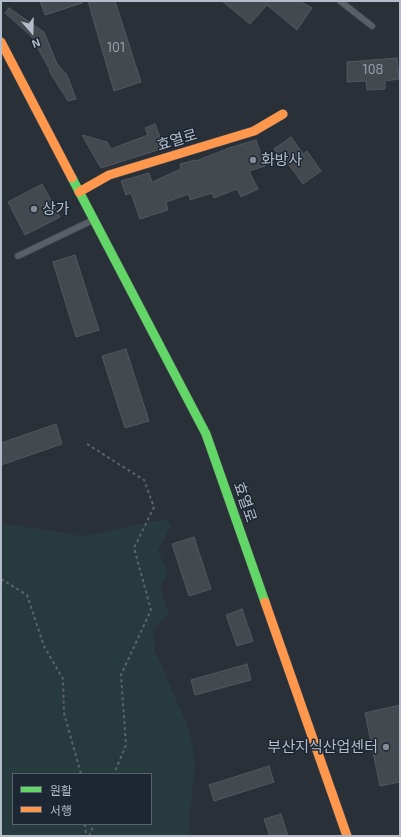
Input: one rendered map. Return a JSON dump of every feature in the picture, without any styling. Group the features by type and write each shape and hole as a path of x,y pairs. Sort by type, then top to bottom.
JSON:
{"main road":[{"name":"효열로","path":"1,42 206,434 347,836"},
{"name":"효열로","path":"79,192 109,176 254,131 283,114"}],"lane":[{"path":"340,1 372,26"},
{"path":"18,256 94,220"}],"path":[{"path":"86,444 144,480 154,507 134,548 151,610 121,675 126,745 114,773"},
{"path":"1,579 27,595 44,646 64,679 64,713 81,773"},
{"path":"85,825 86,836"},
{"path":"89,836 94,825"}],"green space":[{"path":"166,519 171,526 158,550 168,573 160,587 169,613 153,630 155,651 187,724 192,743 195,763 189,821 191,836 1,836 1,523 83,536"}],"building":[{"path":"40,1 82,1 82,3 45,15"},
{"path":"88,1 115,1 141,82 114,91"},
{"path":"222,1 299,1 312,8 297,30 267,5 250,24"},
{"path":"9,8 44,32 57,64 67,75 76,99 68,101 49,71 50,70 31,36 5,13"},
{"path":"397,58 399,79 385,81 385,89 367,90 366,81 347,82 347,62"},
{"path":"155,124 164,148 101,168 82,135 107,142 111,149 148,135 145,128"},
{"path":"291,137 303,154 307,151 321,171 303,184 286,161 283,163 274,149"},
{"path":"256,140 265,166 249,171 258,189 241,197 237,189 214,198 212,193 190,200 189,194 166,202 168,210 140,219 131,193 126,195 121,181 149,173 152,182 181,169 180,164 196,161 229,148"},
{"name":"상가","path":"42,184 60,217 25,235 8,202"},
{"path":"75,255 99,330 76,337 53,262"},
{"path":"126,349 149,421 125,428 102,356"},
{"path":"56,424 62,444 1,465 1,443"},
{"path":"194,537 211,589 189,596 172,544"},
{"path":"242,609 253,641 237,646 226,615"},
{"path":"247,664 251,680 195,695 191,680"},
{"name":"부산지식산업센터","path":"400,705 400,782 380,786 365,713"},
{"path":"269,766 274,782 214,801 209,785"},
{"path":"281,814 288,836 270,836 264,819"}],"traffic: fast":[{"path":"72,178 206,434 265,602"}],"traffic: slow":[{"path":"1,42 72,178"},
{"path":"79,192 109,175 254,131 283,114"},
{"path":"265,602 347,836"}],"place":[{"name":"화방사","path":"253,160"},
{"name":"상가","path":"34,209"},
{"name":"부산지식산업센터","path":"386,747"}]}
